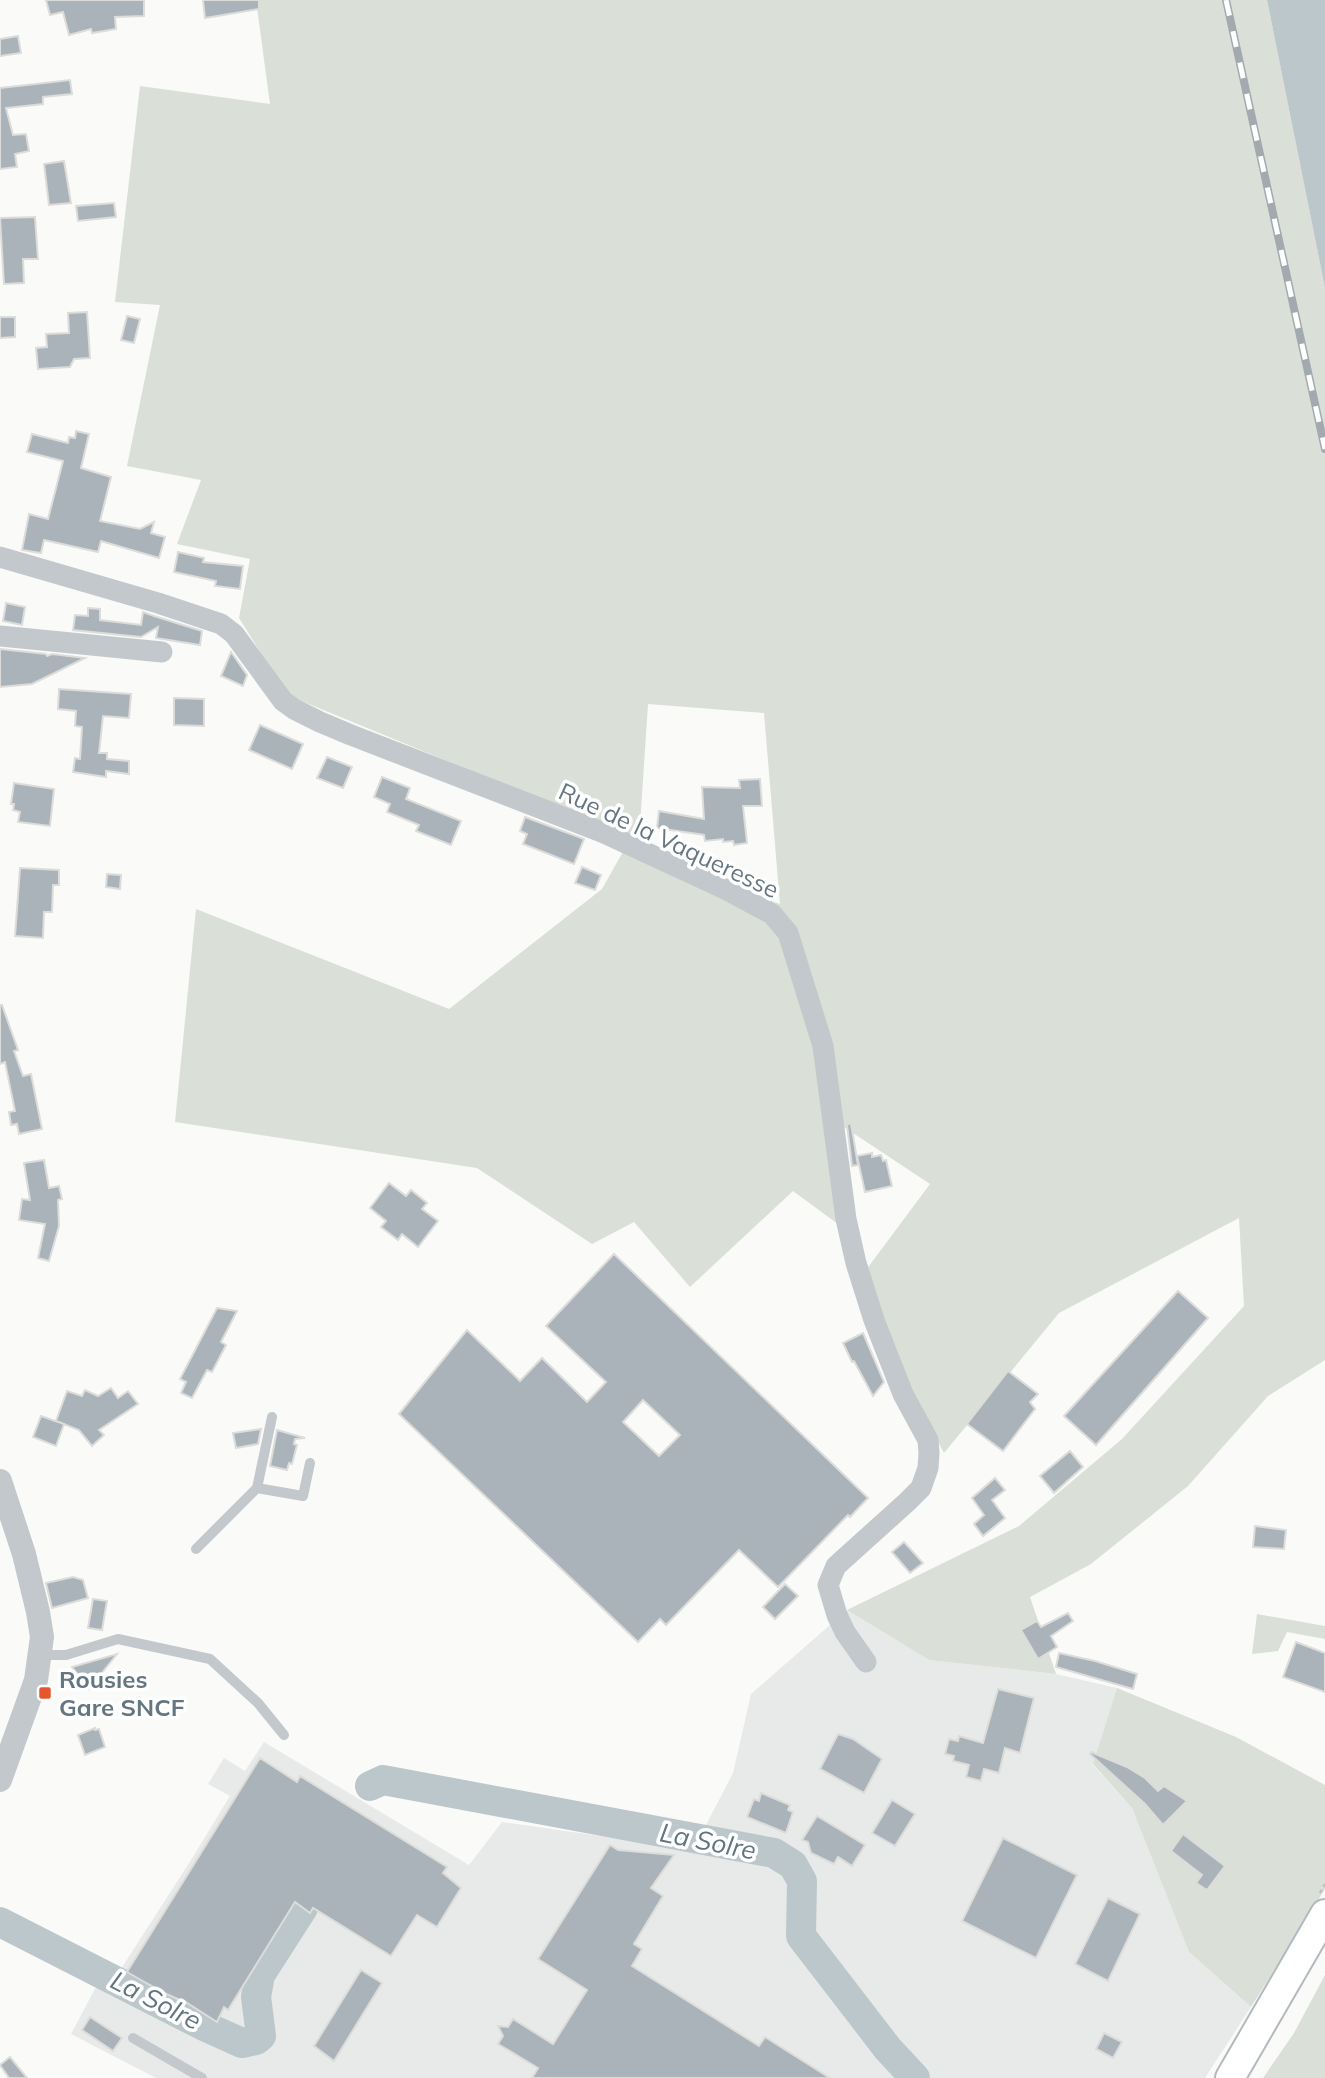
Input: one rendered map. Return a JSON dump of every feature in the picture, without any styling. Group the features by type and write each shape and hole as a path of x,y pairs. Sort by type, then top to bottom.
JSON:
{"main road":[{"path":"1230,2078 1325,1914"}],"street":[{"name":"Rue de la Vaqueresse","path":"0,557 221,624 234,634 283,701 294,709 351,735 604,833 725,889 772,914 788,933 823,1046 846,1219 856,1263 874,1320 903,1394 928,1440 928,1468 920,1488 836,1566 828,1585 845,1632 866,1662"},
{"path":"0,636 162,652"},
{"path":"0,1481 23,1554 42,1637 36,1679 0,1780"}],"lane":[{"path":"196,1549 257,1488 272,1417"},
{"path":"257,1488 303,1496 310,1463"},
{"path":"41,1655 66,1655 118,1639 210,1659 258,1703 284,1735"},
{"path":"133,2038 202,2078"}],"shaded area":[{"path":"256,0 1267,0 1325,288 1325,1360 1268,1396 1188,1486 1091,1564 1030,1597 1056,1674 929,1660 847,1610 1019,1526 1122,1439 1244,1306 1239,1218 1059,1313 944,1453 894,1360 866,1270 930,1184 841,1125 838,1224 793,1191 690,1287 634,1222 592,1244 477,1168 175,1122 196,909 449,1009 602,889 624,850 780,904 764,713 648,704 639,840 287,695 239,618 250,559 177,544 201,480 127,466 160,305 115,302 140,86 270,104"},
{"path":"1267,0 1325,0 1325,288"},
{"path":"847,1610 929,1660 1056,1674 1117,1688 1093,1765 1132,1808 1189,1952 1251,2007 1205,2078 156,2078 71,2034 96,1987 119,1972 230,1796 208,1784 224,1758 245,1771 264,1742 469,1865 502,1822 684,1848 706,1825 733,1773 751,1694"},
{"path":"1257,1614 1325,1626 1325,1639 1287,1632 1278,1651 1252,1654"},
{"path":"1117,1688 1236,1737 1325,1785 1325,1889 1251,2007 1189,1952 1132,1808 1093,1764"},
{"path":"1325,1975 1325,2078 1263,2078 1294,2033"}],"building":[{"path":"46,0 144,0 144,16 115,17 116,29 92,33 91,29 69,35 63,12 50,15"},
{"path":"203,0 259,0 259,9 205,18"},
{"path":"18,36 21,53 0,56 0,39"},
{"path":"70,80 72,94 43,97 43,104 6,108 13,135 26,134 29,151 15,154 17,167 0,169 0,88"},
{"path":"64,161 71,203 49,205 44,164"},
{"path":"114,203 116,217 78,221 76,206"},
{"path":"35,217 38,259 23,259 24,283 4,284 0,218"},
{"path":"87,312 90,358 74,359 70,367 38,369 36,348 47,347 46,334 69,333 68,313"},
{"path":"127,316 140,319 134,343 121,340"},
{"path":"0,317 15,317 15,337 0,338"},
{"path":"76,431 89,434 81,468 111,477 100,521 140,529 154,522 151,533 165,537 159,558 101,541 98,552 44,540 41,553 22,550 29,514 48,519 63,461 27,452 32,434 68,443 69,437 75,438"},
{"path":"178,552 204,558 203,562 243,566 240,589 215,586 216,581 174,572"},
{"path":"6,603 25,607 22,625 3,621"},
{"path":"88,608 100,609 100,620 141,625 143,612 202,631 200,645 156,638 158,627 141,637 73,630 75,615 88,616"},
{"path":"0,649 85,658 32,684 0,687"},
{"path":"231,652 247,675 243,686 221,676"},
{"path":"59,689 131,694 129,718 103,716 99,753 107,753 107,759 129,761 129,774 106,771 106,777 73,772 75,758 80,759 82,727 75,726 76,711 58,709"},
{"path":"174,698 204,699 204,726 174,725"},
{"path":"260,725 303,744 292,769 249,750"},
{"path":"327,757 352,767 343,788 317,778"},
{"path":"382,777 410,788 406,799 461,821 451,845 416,831 419,825 387,812 390,804 374,797"},
{"path":"760,779 762,806 743,806 747,843 734,845 733,841 723,842 723,839 705,841 704,835 657,828 659,811 704,819 702,787 740,788 739,780"},
{"path":"14,783 54,789 50,826 18,822 20,812 13,810 14,804 11,804"},
{"path":"525,817 584,839 574,864 523,844 527,834 520,831"},
{"path":"582,867 601,875 595,890 575,883"},
{"path":"20,868 59,870 59,885 53,885 52,912 44,912 43,938 15,936"},
{"path":"107,874 121,875 120,889 106,887"},
{"path":"0,1005 18,1050 14,1051 23,1076 31,1074 42,1129 19,1134 17,1124 11,1125 9,1112 15,1111 5,1062 0,1064"},
{"path":"847,1124 851,1124 858,1165 852,1166"},
{"path":"872,1153 872,1157 881,1155 883,1161 886,1160 892,1186 865,1192 857,1156"},
{"path":"44,1160 49,1188 59,1186 62,1199 58,1200 59,1226 49,1261 38,1258 45,1224 19,1220 22,1199 30,1200 24,1163"},
{"path":"389,1183 406,1196 411,1190 427,1203 422,1209 438,1221 418,1247 402,1234 398,1240 381,1227 386,1221 370,1208"},
{"path":"614,1254 868,1498 778,1587 739,1550 666,1625 660,1619 638,1642 399,1414 467,1330 520,1381 542,1358 587,1402 606,1382 546,1326","holes":["643,1400 680,1435 659,1456 623,1422"]},
{"path":"1178,1291 1208,1318 1096,1445 1064,1416"},
{"path":"217,1308 237,1311 221,1342 226,1345 212,1372 207,1370 192,1398 181,1393 186,1382 180,1379"},
{"path":"863,1333 884,1382 873,1396 843,1343"},
{"path":"1008,1371 1038,1394 1030,1402 1035,1409 1003,1451 967,1424"},
{"path":"111,1388 118,1398 128,1391 138,1404 99,1430 104,1435 92,1446 79,1430 56,1421 67,1391 82,1396 85,1390 98,1396"},
{"path":"41,1416 64,1424 56,1446 33,1437"},
{"path":"261,1429 258,1444 236,1448 233,1433"},
{"path":"277,1430 305,1438 295,1439 294,1444 297,1445 292,1464 289,1463 287,1470 270,1466"},
{"path":"1070,1451 1083,1467 1054,1493 1040,1476"},
{"path":"995,1478 1005,1490 992,1500 1005,1518 983,1536 974,1524 984,1515 972,1498"},
{"path":"1255,1526 1286,1530 1284,1549 1253,1547"},
{"path":"904,1542 923,1563 910,1573 892,1552"},
{"path":"73,1577 83,1580 88,1598 52,1608 46,1583"},
{"path":"785,1584 798,1596 775,1619 763,1607"},
{"path":"93,1599 107,1601 102,1630 88,1628"},
{"path":"1068,1613 1073,1621 1051,1636 1057,1647 1038,1659 1021,1630 1037,1621 1041,1627"},
{"path":"1296,1642 1325,1653 1325,1692 1283,1677"},
{"path":"1059,1653 1137,1674 1133,1689 1056,1667"},
{"path":"117,1654 89,1689 72,1667"},
{"path":"998,1689 1034,1698 1020,1753 1005,1748 999,1773 984,1769 981,1781 966,1777 969,1765 953,1761 954,1756 945,1754 949,1739 958,1741 959,1736 983,1743"},
{"path":"99,1729 105,1747 85,1755 78,1735"},
{"path":"838,1734 853,1739 882,1759 864,1793 820,1769"},
{"path":"1091,1752 1127,1767 1145,1778 1158,1791 1164,1786 1187,1801 1163,1825 1145,1804 1090,1754"},
{"path":"260,1758 297,1782 300,1776 447,1867 443,1873 461,1888 437,1927 417,1915 391,1956 313,1908 310,1913 295,1902 228,2010 224,2007 217,2022 127,1972"},
{"path":"761,1793 790,1805 788,1810 793,1812 786,1833 747,1817 754,1799 759,1801"},
{"path":"892,1800 915,1814 895,1846 872,1833"},
{"path":"817,1816 865,1845 852,1866 838,1857 834,1864 811,1853 808,1842 802,1840"},
{"path":"1183,1834 1225,1866 1207,1890 1196,1883 1202,1875 1171,1851"},
{"path":"1003,1838 1077,1875 1036,1958 962,1921"},
{"path":"610,1845 618,1850 674,1855 651,1888 663,1896 634,1944 642,1949 632,1966 759,2046 765,2037 830,2078 532,2078 538,2068 498,2044 503,2036 498,2026 508,2027 513,2019 553,2044 587,1990 538,1959"},
{"path":"1108,1898 1140,1914 1108,1981 1075,1964"},
{"path":"361,1970 382,1983 334,2061 314,2046"},
{"path":"90,2017 122,2038 113,2051 82,2030"},
{"path":"1104,2033 1122,2042 1113,2058 1096,2049"},
{"path":"10,2057 27,2078 9,2078 0,2065"}],"waterway":[{"name":"La Solre","path":"370,1786 383,1780 774,1853 793,1865 802,1881 801,1936 888,2049 915,2078"},
{"name":"La Solre","path":"0,1922 242,2043 261,2036 256,1997 260,1975 303,1908"}],"railway":[{"path":"1226,0 1325,449"}],"place":[{"name":"Rousies Gare SNCF","path":"45,1693"}]}
